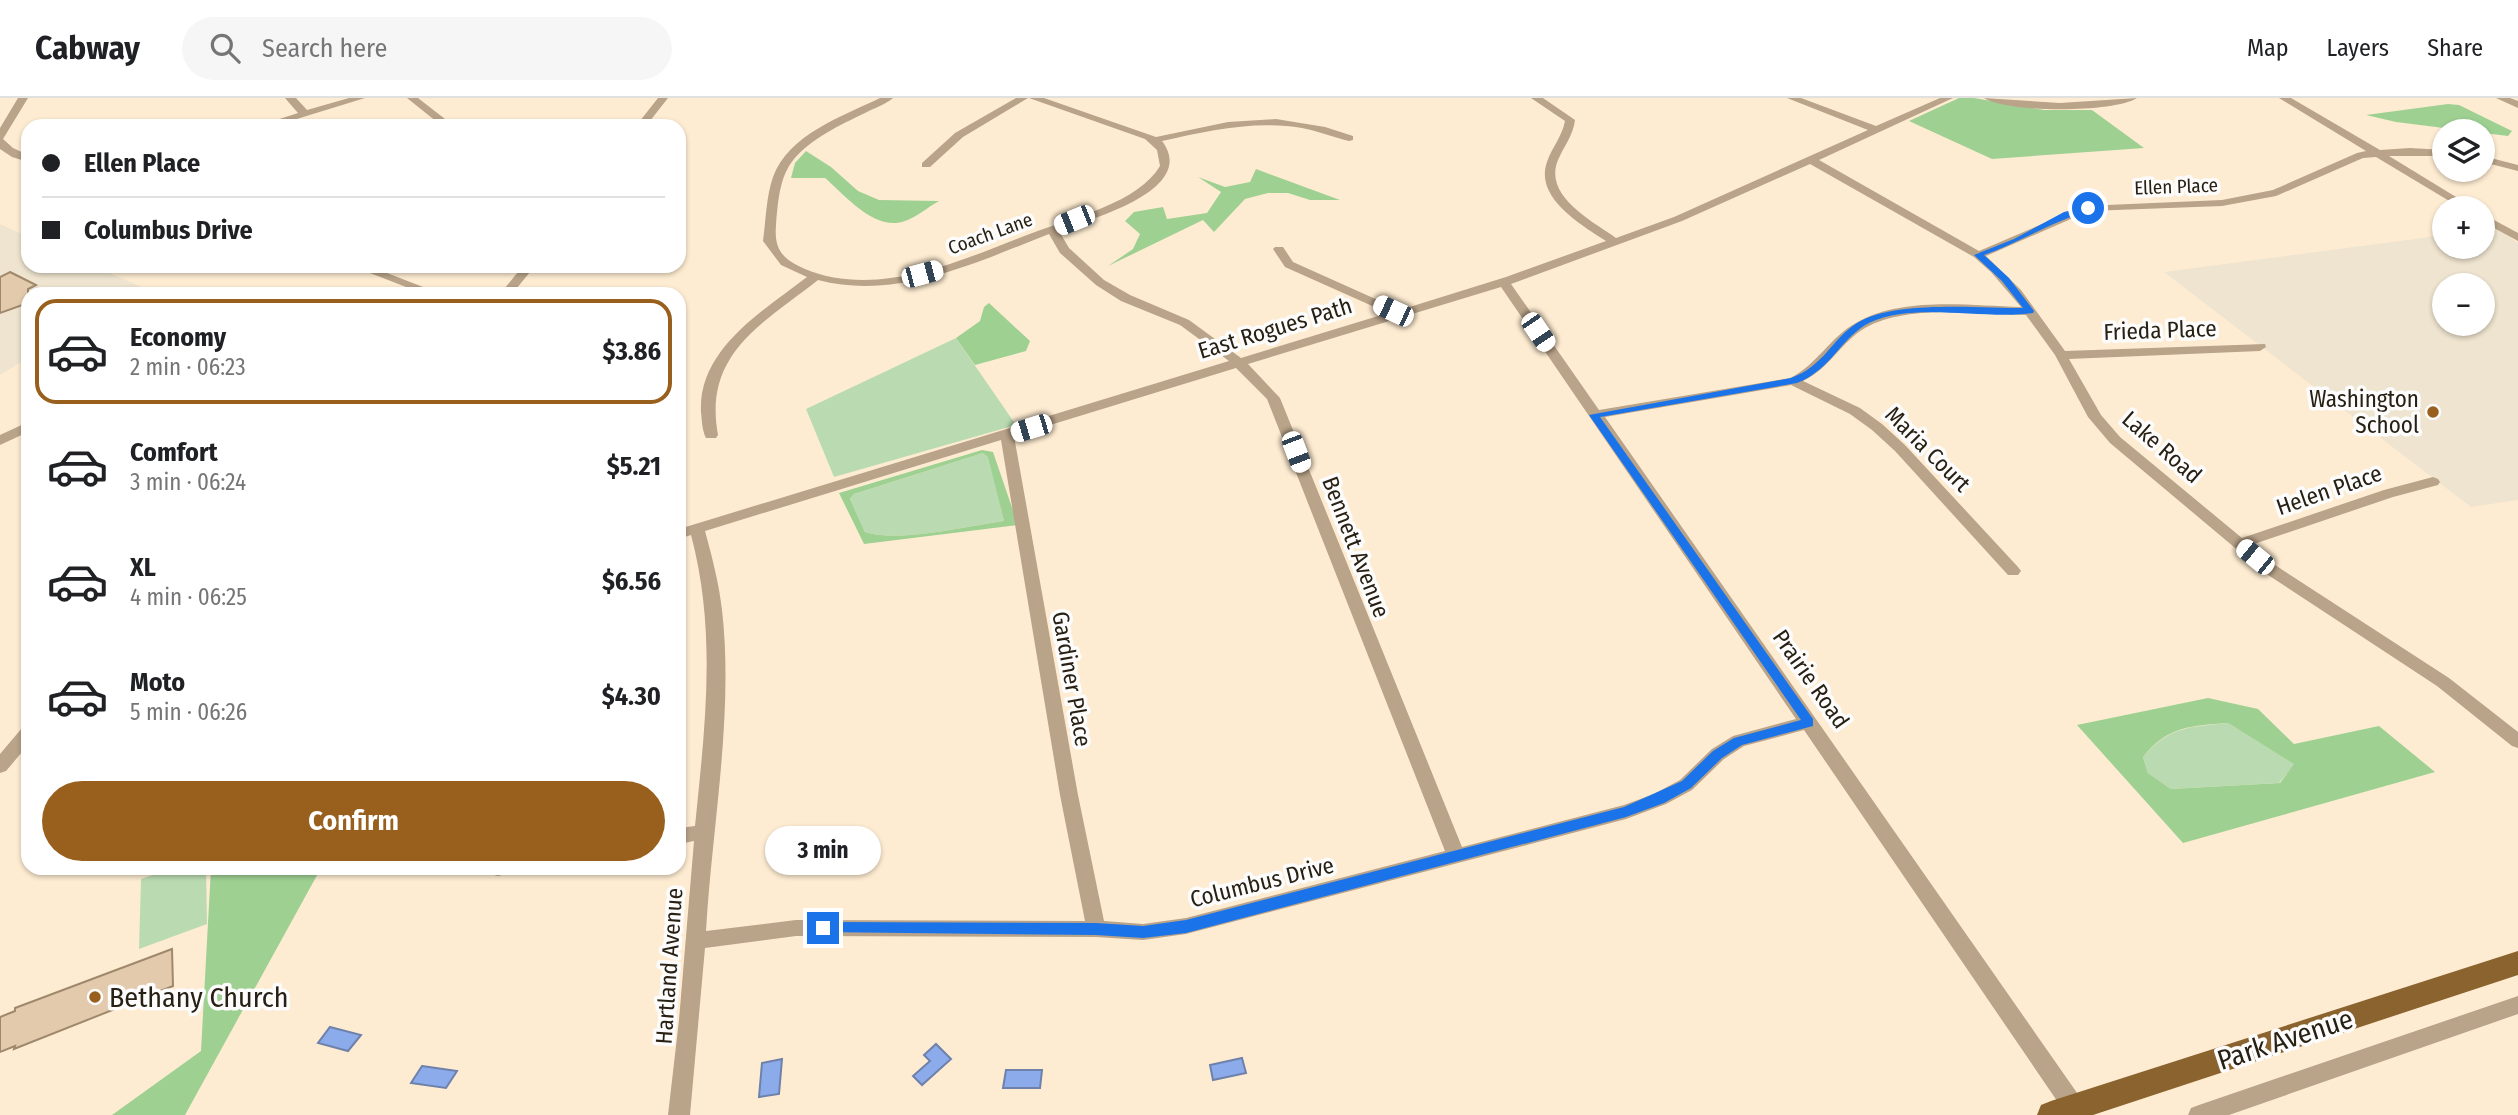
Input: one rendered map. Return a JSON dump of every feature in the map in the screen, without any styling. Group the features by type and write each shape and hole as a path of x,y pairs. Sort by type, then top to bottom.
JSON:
{"main road":[{"name":"Park Avenue","path":"2063,1111 2518,963"}],"street":[{"path":"21,156 14,154 0,139 23,98"},
{"path":"290,98 304,114"},
{"path":"287,119 360,98"},
{"path":"412,98 440,119"},
{"path":"646,119 663,98"},
{"path":"711,435 708,419 710,384 720,363 753,326 814,277 784,262 773,251 769,241 780,171 790,156 806,142 888,98"},
{"path":"926,165 959,135 1023,98"},
{"path":"1034,98 1155,140 1221,125 1267,121 1322,127 1349,138"},
{"path":"1536,98 1570,120 1569,133 1549,172 1557,197 1616,243"},
{"path":"1792,98 1877,130"},
{"name":"East Rogues Path","path":"686,532 1504,282 1678,219 1948,98"},
{"path":"1989,98 2026,106 2062,108 2132,98"},
{"path":"2284,98 2449,196"},
{"path":"2501,98 2518,105"},
{"path":"1053,229 1138,195 1153,186 1164,175 1168,162 1155,140"},
{"path":"2376,152 2432,153"},
{"name":"Ellen Place","path":"1978,255 2009,244 2067,214 2088,208 2203,204 2255,198 2294,187 2340,162 2376,152"},
{"name":"Lake Road","path":"1811,160 1978,255 2006,279 2061,355 2095,417 2115,440 2240,544 2304,593 2443,682 2518,741"},
{"path":"2495,162 2518,168"},
{"path":"2495,224 2518,238"},
{"name":"Coach Lane","path":"814,277 853,282 906,279 939,270 1053,229"},
{"name":"Bennett Avenue","path":"1053,229 1055,238 1069,255 1118,294 1188,323 1241,364 1273,398 1457,857"},
{"path":"1279,249 1289,264 1402,315"},
{"path":"377,273 416,287"},
{"path":"512,287 523,273"},
{"name":"Prairie Road","path":"1504,282 1809,722 2063,1111"},
{"path":"1594,415 1793,381 1810,374 1856,327 1869,320 1912,311 2029,311"},
{"name":"Frieda Place","path":"2061,355 2260,347"},
{"name":"Maria Court","path":"1793,381 1855,411 1877,427 1900,448 2013,571"},
{"path":"0,441 21,430"},
{"name":"Gardiner Place","path":"1007,435 1069,795 1096,929"},
{"name":"Helen Place","path":"2240,544 2389,493 2433,482"},
{"name":"Hartland Avenue","path":"679,1115 688,1054 694,941 715,691 715,625 707,558 697,529"},
{"name":"Columbus Drive","path":"694,941 796,928 1096,929 1143,932 1186,926 1626,812 1686,785 1718,754 1739,741 1809,722"},
{"path":"5,761 21,742"},
{"path":"5,761 21,753"},
{"path":"686,835 703,832"},
{"path":"2200,1115 2518,1004"}],"shaded area":[{"path":"0,224 21,234 21,273 110,273 141,287 21,287 21,362 0,375"},
{"name":"Washington School","path":"2497,228 2518,243 2518,500 2471,507 2164,272 2432,237 2432,259 2495,259"}],"green space":[{"path":"1959,98 2044,110 2092,110 2144,148 1992,159 1909,121"},
{"path":"2448,104 2459,105 2488,119 2432,119 2432,126 2366,115"},
{"path":"2495,123 2512,131 2508,136 2495,134"},
{"path":"806,151 831,167 858,191 879,200 939,201 905,221 894,223 872,217 825,178 791,178 795,163"},
{"path":"1256,169 1340,200 1310,200 1288,193 1268,193 1245,199 1214,232 1203,220 1108,266 1133,249 1140,234 1125,221 1134,212 1163,207 1167,219 1207,213 1221,192 1198,177 1225,187 1250,182"},
{"path":"989,303 1030,341 1026,351 975,365 956,338 980,321 984,307"},
{"path":"956,338 1016,425 834,477 806,409"},
{"path":"982,450 993,452 1018,525 864,544 839,493","holes":["983,453 988,457 1004,521 914,535 879,535 865,532 850,499 854,494"]},
{"path":"983,453 989,457 1004,521 914,535 879,535 865,532 850,499 854,494"},
{"path":"2208,698 2258,709 2294,744 2379,726 2435,772 2183,843 2077,725","holes":["2228,723 2294,764 2280,783 2171,789 2148,773 2143,757 2171,733 2202,725"]},
{"path":"2228,723 2295,764 2279,783 2171,789 2148,773 2143,757 2162,739 2191,727"},
{"path":"152,875 206,875 207,924 139,949 141,879"},
{"path":"211,875 317,875 185,1115 112,1115 201,1051"}],"water":[{"path":"330,1027 361,1035 348,1051 318,1043"},
{"path":"936,1044 951,1059 922,1085 913,1076 930,1061 924,1055"},
{"path":"1242,1058 1246,1073 1213,1080 1210,1065"},
{"path":"782,1059 779,1094 759,1097 762,1063"},
{"path":"422,1066 457,1071 446,1088 411,1083"},
{"path":"1006,1070 1042,1070 1040,1088 1003,1088"}],"building":[{"path":"10,272 36,285 21,287 21,306 0,313 0,277"},
{"name":"Bethany Church","path":"172,949 173,986 14,1049 15,1046 0,1052 0,1017 15,1011 15,1008"}],"place":[{"name":"Washington School","path":"2433,412"},
{"name":"Bethany Church","path":"95,997"}],"route":[{"path":"823,928 1096,929 1143,932 1186,926 1626,812 1686,785 1718,754 1739,741 1809,722 1594,415 1793,381 1810,374 1824,363 1856,327 1889,314 1912,311 2029,311 2006,279 1978,255 2017,240 2067,214 2088,208"}]}
